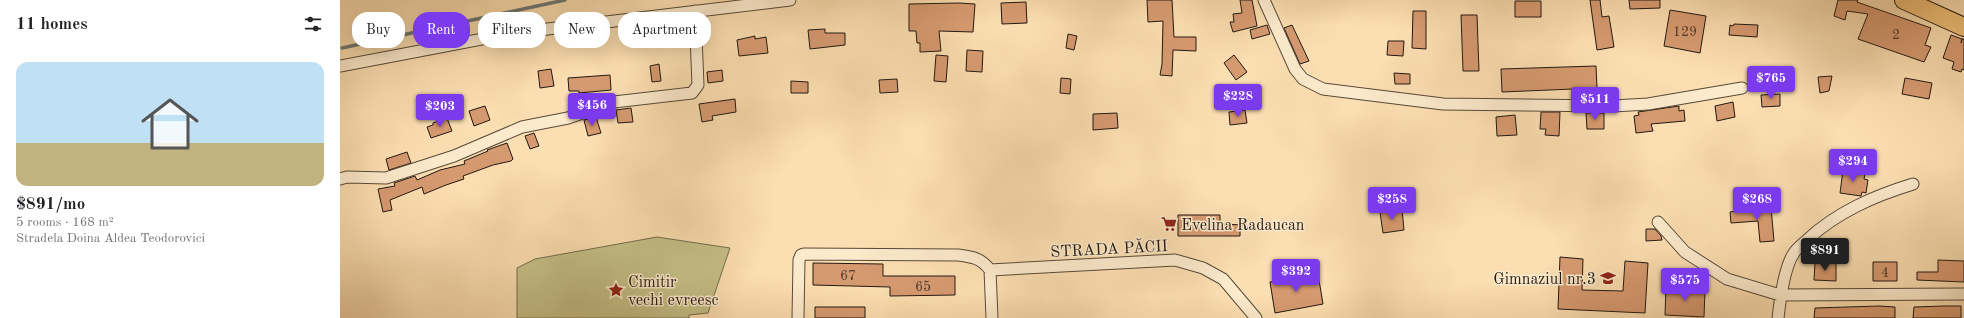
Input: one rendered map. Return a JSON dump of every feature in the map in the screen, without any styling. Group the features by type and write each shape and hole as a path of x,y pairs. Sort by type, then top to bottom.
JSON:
{"main road":[{"path":"1904,0 1964,27"}],"street":[{"path":"340,66 514,34 790,0"},
{"path":"1264,0 1295,69 1303,79 1323,89 1443,104 1613,106 1648,104 1742,88"},
{"path":"340,179 347,177 386,178 454,156 522,127 568,118 614,102 692,93 698,85 696,11"},
{"path":"1778,318 1780,294 1794,253 1819,229 1856,206 1889,191 1912,184"},
{"path":"1658,222 1685,252 1727,279 1780,294 1964,294"},
{"path":"798,318 799,260 801,255 804,254 958,255 976,257 985,263 990,270 992,318"},
{"name":"STRADA PĂCII","path":"990,270 1175,260 1203,268 1223,279 1256,318"}],"shaded area":[{"name":"Cimitir vechi evreesc","path":"657,237 730,248 708,313 689,315 689,318 517,318 517,268 535,259"}],"building":[{"path":"1147,0 1172,0 1174,37 1196,37 1196,51 1173,50 1172,76 1160,75 1162,64 1163,21 1148,22"},
{"path":"1240,0 1252,0 1257,26 1233,32 1230,22 1234,22 1233,14 1242,13"},
{"path":"1590,0 1600,0 1602,17 1609,16 1614,47 1597,50"},
{"path":"1629,0 1660,0 1660,8 1630,9"},
{"path":"1838,0 1858,0 1857,2 1931,28 1925,45 1931,47 1924,62 1858,39 1868,14 1847,11 1845,20 1834,16"},
{"path":"1515,1 1541,1 1541,17 1515,17"},
{"path":"1026,2 1027,23 1002,24 1001,3"},
{"path":"909,4 975,4 973,32 939,31 941,51 920,52 920,43 917,43 916,31 909,31"},
{"path":"1670,10 1706,16 1700,53 1664,46"},
{"path":"1413,11 1426,11 1426,49 1412,48"},
{"path":"1461,15 1477,15 1479,71 1463,71"},
{"path":"1734,24 1758,25 1757,37 1729,35 1730,25 1733,26"},
{"path":"1267,25 1270,34 1252,39 1250,30"},
{"path":"1292,25 1309,61 1300,64 1284,28"},
{"path":"825,29 825,33 845,33 845,45 810,49 808,30"},
{"path":"1068,34 1077,36 1074,50 1066,48"},
{"path":"1951,35 1964,39 1964,70 1962,69 1961,72 1952,69 1954,62 1943,58"},
{"path":"755,36 755,39 766,37 768,53 739,56 737,40"},
{"path":"1388,41 1404,41 1403,56 1387,55"},
{"path":"967,50 983,51 982,72 966,71"},
{"path":"936,55 948,56 946,82 934,81"},
{"path":"1234,55 1247,72 1236,80 1224,63"},
{"path":"659,64 661,81 652,82 650,66"},
{"path":"1596,66 1597,88 1502,92 1501,69"},
{"path":"551,69 554,86 540,88 538,71"},
{"path":"722,70 723,81 708,83 707,72"},
{"path":"1394,73 1410,74 1410,84 1395,84"},
{"path":"610,75 611,90 579,93 579,91 569,91 568,78"},
{"path":"1832,76 1829,91 1820,93 1818,77"},
{"path":"1061,78 1071,79 1070,94 1060,93"},
{"path":"1905,78 1932,83 1929,99 1902,94"},
{"path":"897,79 898,92 880,93 879,80"},
{"path":"791,81 808,82 808,93 791,93"},
{"path":"1780,94 1780,106 1762,107 1761,95"},
{"path":"735,99 736,112 712,116 713,120 702,122 699,104"},
{"path":"1733,102 1735,117 1717,121 1715,106"},
{"path":"485,106 490,120 474,126 469,111"},
{"path":"1679,106 1679,111 1684,110 1685,121 1651,124 1653,131 1636,133 1634,116 1639,115 1638,112"},
{"path":"631,108 633,122 618,123 616,110"},
{"path":"1245,110 1247,123 1230,125 1229,112"},
{"path":"1541,112 1560,112 1559,136 1545,135 1546,129 1540,129"},
{"path":"1117,113 1118,128 1093,130 1093,114"},
{"path":"1586,113 1604,113 1604,129 1587,129"},
{"path":"1515,115 1517,135 1497,136 1496,117"},
{"path":"596,117 601,133 588,136 584,120"},
{"path":"447,118 452,131 431,138 427,127"},
{"path":"534,133 539,146 530,149 525,136"},
{"path":"507,143 513,159 511,161 493,165 463,176 464,179 424,194 422,187 390,200 392,210 383,212 378,189 395,186 394,183 415,176 417,180 440,170 465,164 464,161 488,151 487,150"},
{"path":"407,152 411,163 389,170 386,159"},
{"path":"1843,170 1865,174 1864,179 1868,180 1866,193 1862,192 1861,196 1840,193"},
{"path":"1771,207 1774,241 1760,242 1758,221 1731,223 1730,212"},
{"path":"1402,209 1404,230 1383,233 1380,212"},
{"path":"1178,215 1220,215 1220,224 1246,225 1240,231 1240,236 1178,236"},
{"path":"1646,229 1655,229 1661,236 1662,240 1646,241"},
{"path":"1560,257 1583,259 1582,290 1623,291 1625,261 1648,263 1645,313 1558,309"},
{"path":"1938,260 1964,261 1964,282 1917,280 1917,272 1938,272"},
{"path":"1873,262 1897,262 1897,281 1873,281"},
{"path":"813,263 883,264 883,276 955,276 955,295 890,296 890,287 813,285"},
{"path":"1815,263 1836,263 1836,281 1814,280"},
{"path":"1318,274 1323,304 1275,313 1270,282"},
{"path":"1666,288 1705,290 1704,317 1665,315"},
{"path":"1961,306 1961,318 1913,318 1914,307"},
{"path":"815,307 865,307 865,318 815,318"},
{"path":"1895,307 1895,318 1814,318 1815,308"}],"waterway":[{"path":"342,48 565,0"}],"place":[{"name":"Evelina Radaucan","path":"1169,224"},
{"name":"Gimnaziul nr.3","path":"1608,278"},
{"name":"Cimitir vechi evreesc","path":"616,290"}]}
